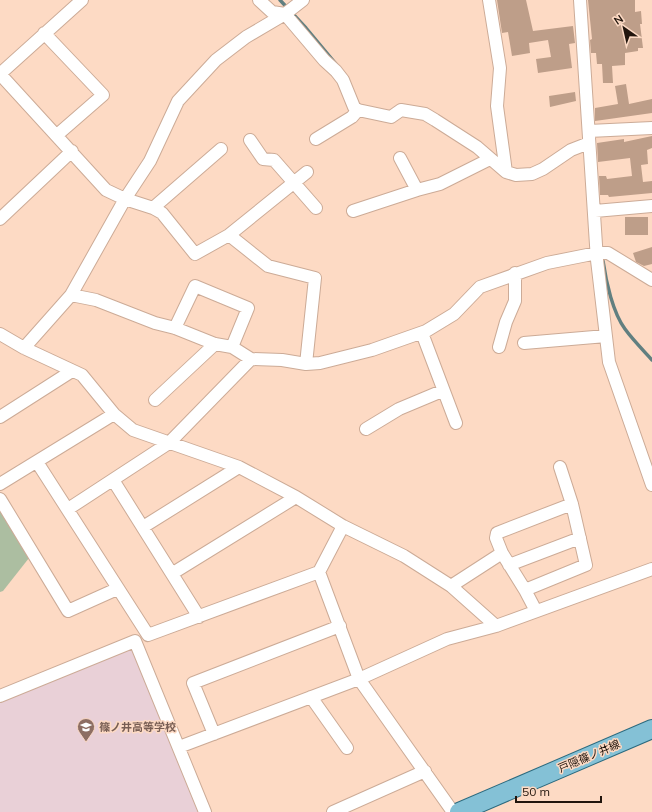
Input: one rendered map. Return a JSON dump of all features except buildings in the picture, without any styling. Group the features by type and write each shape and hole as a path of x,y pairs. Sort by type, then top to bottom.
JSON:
{"main road":[{"name":"戸隠篠ノ井線","path":"459,812 652,729"}],"street":[{"path":"82,0 44,33 1,74 106,190 125,200 153,208 162,213 195,254 230,235 307,172"},
{"path":"259,0 272,12 292,8"},
{"path":"489,0 500,68 497,106 506,172"},
{"path":"580,0 597,253 609,362 652,485"},
{"path":"292,8 324,60 343,80 354,107 358,110 390,117 401,110 425,114 477,147 506,172 516,175 532,174 543,170 571,150 589,143"},
{"path":"24,348 71,295 125,200 150,161 178,101 216,60 240,42 292,8"},
{"path":"44,33 103,95 57,135"},
{"path":"316,139 352,117 358,110"},
{"path":"589,131 652,128"},
{"path":"250,140 263,159 274,160 316,208"},
{"path":"153,208 221,149"},
{"path":"0,219 72,151"},
{"path":"400,158 417,190"},
{"path":"353,211 440,184 490,159"},
{"path":"594,211 652,206"},
{"path":"230,235 268,266 315,278 306,364"},
{"path":"71,295 96,300 215,344 232,347 251,359 282,360 306,364 320,363 372,350 422,333 454,314 480,287 546,263 597,253 608,253 652,280"},
{"path":"499,347 506,322 515,301 515,273"},
{"path":"175,328 196,286 248,308 232,347"},
{"path":"422,333 442,392 456,423"},
{"path":"0,334 24,348 82,376 114,414 133,430 239,467 296,497 343,526 404,556 451,586 496,626"},
{"path":"524,343 606,336"},
{"path":"155,400 215,344"},
{"path":"68,509 169,443 251,359"},
{"path":"0,417 72,371"},
{"path":"366,429 399,409 442,392"},
{"path":"0,484 114,414"},
{"path":"37,462 117,589 148,635 319,572 343,526"},
{"path":"525,590 586,565 572,504 560,466"},
{"path":"143,527 239,467"},
{"path":"113,480 173,573 199,617"},
{"path":"173,573 296,497"},
{"path":"0,499 68,611 117,589"},
{"path":"536,612 525,590 502,553 496,538 498,533 572,504"},
{"path":"509,565 580,538"},
{"path":"451,586 502,553"},
{"path":"179,747 359,679 447,639 496,626 652,569"},
{"path":"319,572 359,679 453,812"},
{"path":"214,734 193,682 340,626"},
{"path":"0,696 135,641 205,812"},
{"path":"311,697 347,748"},
{"path":"333,812 424,771"}],"shaded area":[{"name":"篠ノ井高等学校","path":"135,647 200,812 0,812 0,701"}],"green space":[{"path":"0,511 29,558 3,591 0,592"}],"waterway":[{"path":"280,0 336,64"},
{"path":"603,261 606,278 617,315 631,337 652,360"}],"place":[{"name":"篠ノ井高等学校","path":"86,742"}]}
